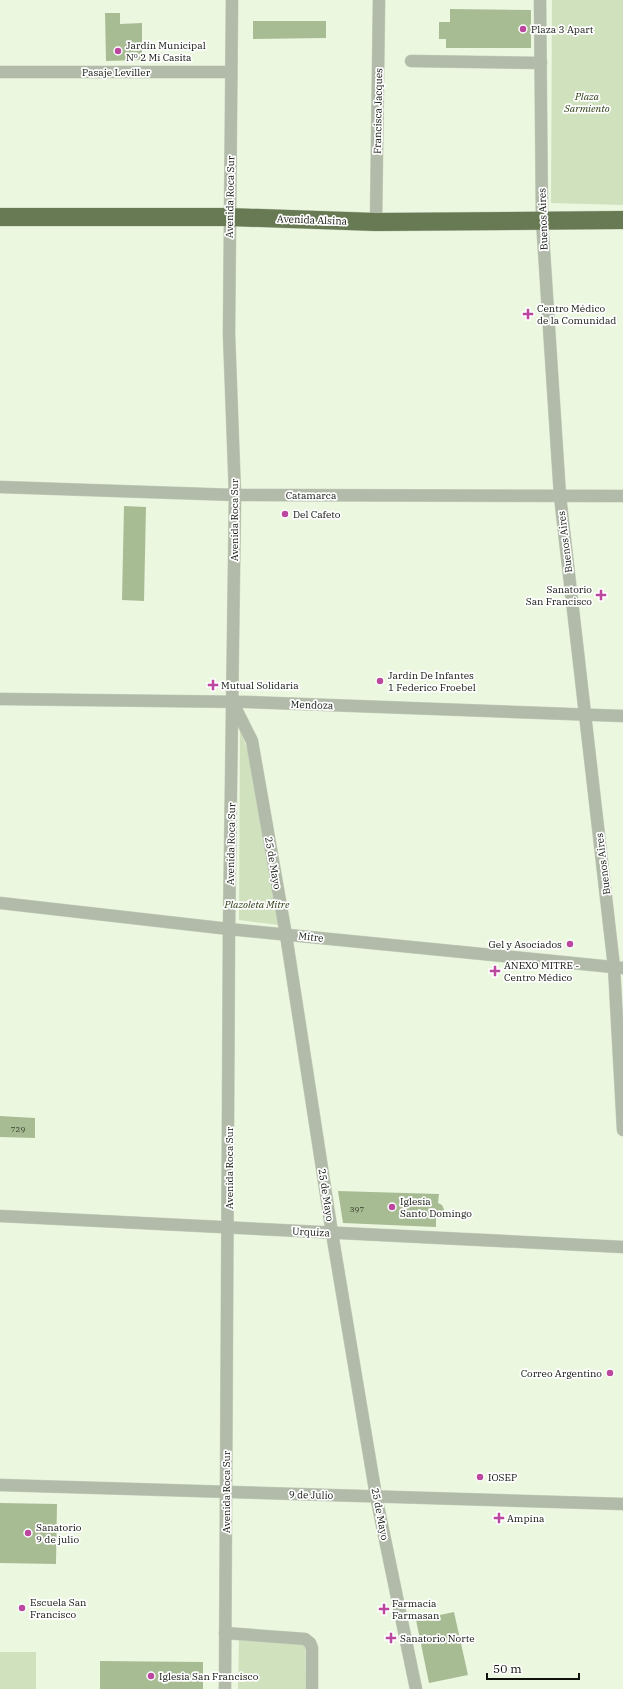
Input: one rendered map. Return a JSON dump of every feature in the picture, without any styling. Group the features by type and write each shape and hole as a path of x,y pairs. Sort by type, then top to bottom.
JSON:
{"highway":[{"name":"Avenida Alsina","path":"0,217 229,217 376,222 623,220"}],"street":[{"name":"Avenida Roca Sur","path":"225,1689 230,929 235,495 229,334 232,0"},
{"name":"Francisca Jacques","path":"376,222 379,0"},
{"name":"Buenos Aires","path":"540,0 542,220 560,496 585,714 619,967 623,1130"},
{"path":"411,61 541,63"},
{"name":"Pasaje Leviller","path":"0,72 231,72"},
{"name":"Catamarca","path":"0,487 235,495 623,496"},
{"name":"Mendoza","path":"0,699 233,702 623,716"},
{"name":"25 de Mayo","path":"233,702 252,741 286,935 332,1233 376,1496 416,1689"},
{"name":"Mitre","path":"0,904 286,935 619,967"},
{"name":"Urquiza","path":"0,1216 623,1247"},
{"name":"9 de Julio","path":"0,1485 623,1504"},
{"path":"226,1633 305,1639 310,1643 312,1648 312,1689"}],"green space":[{"name":"Plaza Sarmiento","path":"552,0 623,0 623,205 551,203"},
{"name":"Plazoleta Mitre","path":"240,729 249,755 279,925 239,920"},
{"path":"239,1638 305,1645 306,1689 238,1689"},
{"path":"0,1652 36,1652 36,1689 0,1689"}],"building":[{"path":"450,9 531,10 531,48 446,48 446,39 439,39 439,22 450,22"},
{"path":"105,13 120,13 120,24 142,23 142,60 106,61"},
{"path":"253,21 326,21 326,38 253,39"},
{"path":"124,506 146,507 144,601 122,600"},
{"path":"0,1116 35,1118 35,1138 0,1137"},
{"name":"Iglesia Santo Domingo","path":"338,1191 439,1194 438,1203 442,1205 445,1212 436,1218 436,1227 343,1223"},
{"name":"Sanatorio 9 de julio","path":"0,1503 57,1504 56,1564 0,1563"},
{"path":"454,1612 468,1675 429,1683 416,1620"},
{"name":"Iglesia San Francisco","path":"100,1661 203,1662 203,1689 100,1689"}],"place":[{"name":"Plaza 3 Apart","path":"523,29"},
{"name":"Jardín Municipal Nº 2 Mi Casita","path":"118,51"},
{"name":"Centro Médico de la Comunidad","path":"528,314"},
{"name":"Del Cafeto","path":"285,514"},
{"name":"Sanatorio San Francisco","path":"601,595"},
{"name":"Jardín De Infantes 1 Federico Froebel","path":"380,681"},
{"name":"Mutual Solidaria","path":"213,685"},
{"name":"Gel y Asociados","path":"570,944"},
{"name":"ANEXO MITRE - Centro Médico","path":"495,971"},
{"name":"Iglesia Santo Domingo","path":"392,1207"},
{"name":"Correo Argentino","path":"610,1373"},
{"name":"IOSEP","path":"480,1477"},
{"name":"Ampina","path":"499,1518"},
{"name":"Sanatorio 9 de julio","path":"28,1533"},
{"name":"Escuela San Francisco","path":"22,1608"},
{"name":"Farmacia Farmasan","path":"384,1609"},
{"name":"Sanatorio Norte","path":"391,1638"},
{"name":"Iglesia San Francisco","path":"151,1676"}]}
